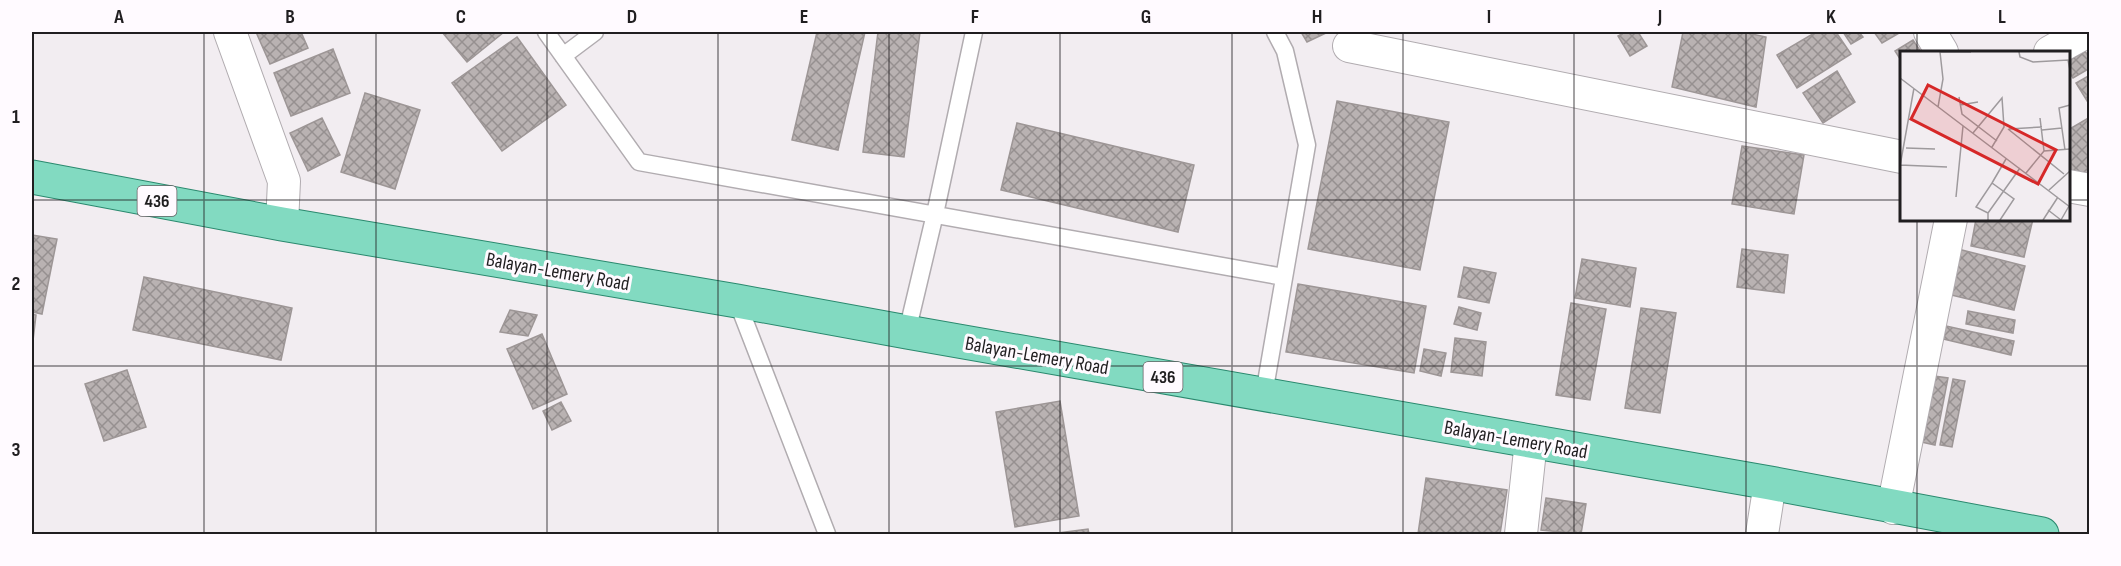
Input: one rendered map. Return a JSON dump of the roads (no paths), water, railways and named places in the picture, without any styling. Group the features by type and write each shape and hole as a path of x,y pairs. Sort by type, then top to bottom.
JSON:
{"main road":[{"name":"Balayan-Lemery Road","path":"32,177 282,224 737,301 1770,483 2042,534"}],"street":[{"path":"230,32 284,181 282,224"},
{"path":"1373,32 1349,46 1900,157"},
{"path":"1930,32 1941,51"},
{"path":"2052,51 2086,32"},
{"path":"2070,186 2090,190"},
{"path":"1893,507 1951,220"},
{"path":"1521,534 1531,441"},
{"path":"1762,534 1770,483"}],"lane":[{"path":"546,32 639,162 1284,277"},
{"path":"563,56 595,32"},
{"path":"907,332 974,32"},
{"path":"1264,394 1307,145 1285,51 1275,32"},
{"path":"737,301 827,534"}]}
